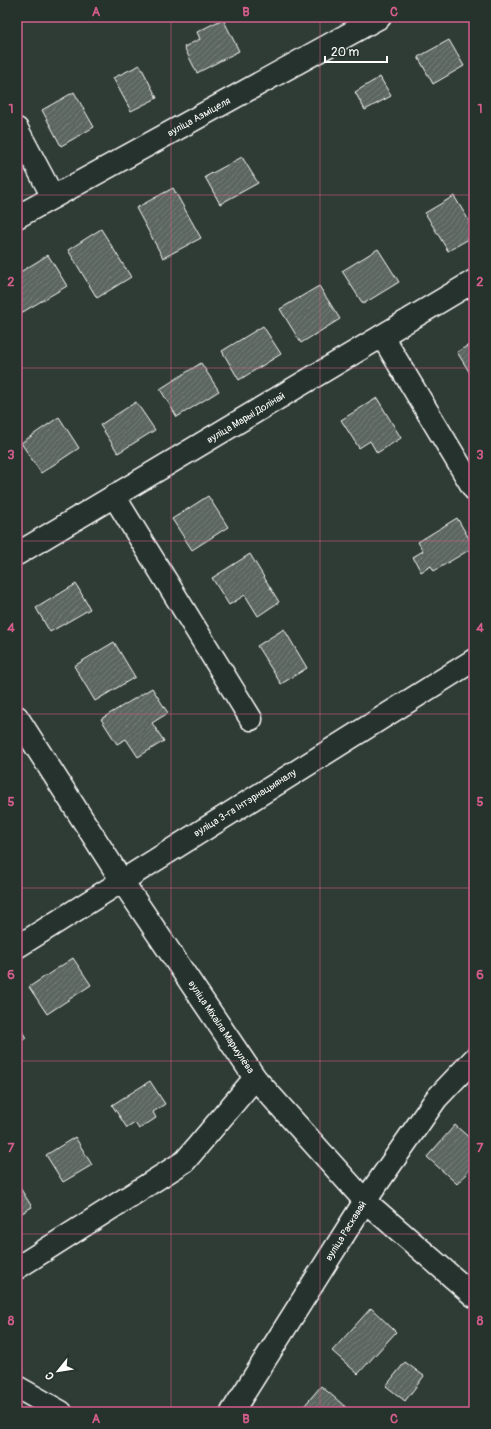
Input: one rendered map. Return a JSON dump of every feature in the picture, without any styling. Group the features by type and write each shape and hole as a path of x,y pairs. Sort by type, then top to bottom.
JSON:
{"street":[{"name":"вуліца Азміцеля","path":"17,217 380,17"},
{"path":"17,129 53,197"},
{"name":"вуліца Марыі Долінай","path":"17,554 474,281"},
{"path":"382,336 474,489"},
{"path":"114,496 251,719"},
{"name":"вуліца 3-га Інтэрнацыяналу","path":"17,947 474,660"},
{"name":"вуліца Міхаіла Мармулёва","path":"17,717 122,881 255,1078 364,1201 474,1296"},
{"name":"вуліца Раскавай","path":"232,1412 364,1201 436,1100 474,1059"},
{"path":"17,1268 185,1161 255,1078"},
{"path":"17,1387 61,1412"}],"building":[{"path":"223,19 239,51 197,73 184,47 200,39 197,32"},
{"path":"449,40 464,66 433,84 418,57"},
{"path":"140,65 157,98 131,111 113,78"},
{"path":"380,77 391,96 365,110 355,92"},
{"path":"74,92 94,127 61,146 42,110"},
{"path":"242,157 258,183 220,204 205,177"},
{"path":"173,188 201,238 163,258 136,208"},
{"path":"454,196 474,229 474,236 448,251 425,213"},
{"path":"101,229 131,277 97,298 68,250"},
{"path":"378,249 399,282 363,304 342,271"},
{"path":"48,255 67,286 21,313 17,307 17,274"},
{"path":"319,286 340,319 301,343 280,309"},
{"path":"263,326 281,354 239,380 222,351"},
{"path":"474,342 474,377 473,378 457,352"},
{"path":"201,363 219,391 177,417 160,389"},
{"path":"377,398 401,438 377,453 370,441 359,448 341,420"},
{"path":"136,402 155,430 118,453 100,425"},
{"path":"59,417 79,448 41,473 21,443"},
{"path":"208,496 228,527 192,550 172,519"},
{"path":"457,518 474,547 434,571 431,566 421,572 413,557 423,551 418,542"},
{"path":"250,554 279,602 258,616 245,595 229,605 212,578"},
{"path":"76,584 90,609 50,632 36,608"},
{"path":"284,629 307,668 281,684 257,646"},
{"path":"114,642 135,677 95,701 74,666"},
{"path":"152,688 168,713 152,723 164,741 138,757 126,739 117,744 101,719"},
{"path":"73,958 91,985 47,1014 29,987"},
{"path":"17,1023 26,1038 17,1044"},
{"path":"150,1081 165,1104 153,1112 156,1118 139,1129 135,1123 127,1128 112,1105"},
{"path":"455,1125 474,1142 474,1165 457,1184 427,1157"},
{"path":"75,1137 92,1165 63,1182 46,1155"},
{"path":"17,1183 32,1207 17,1216"},
{"path":"371,1308 396,1332 358,1374 332,1351"},
{"path":"405,1362 424,1376 405,1401 386,1386"},
{"path":"321,1386 348,1409 345,1412 299,1412"}]}
